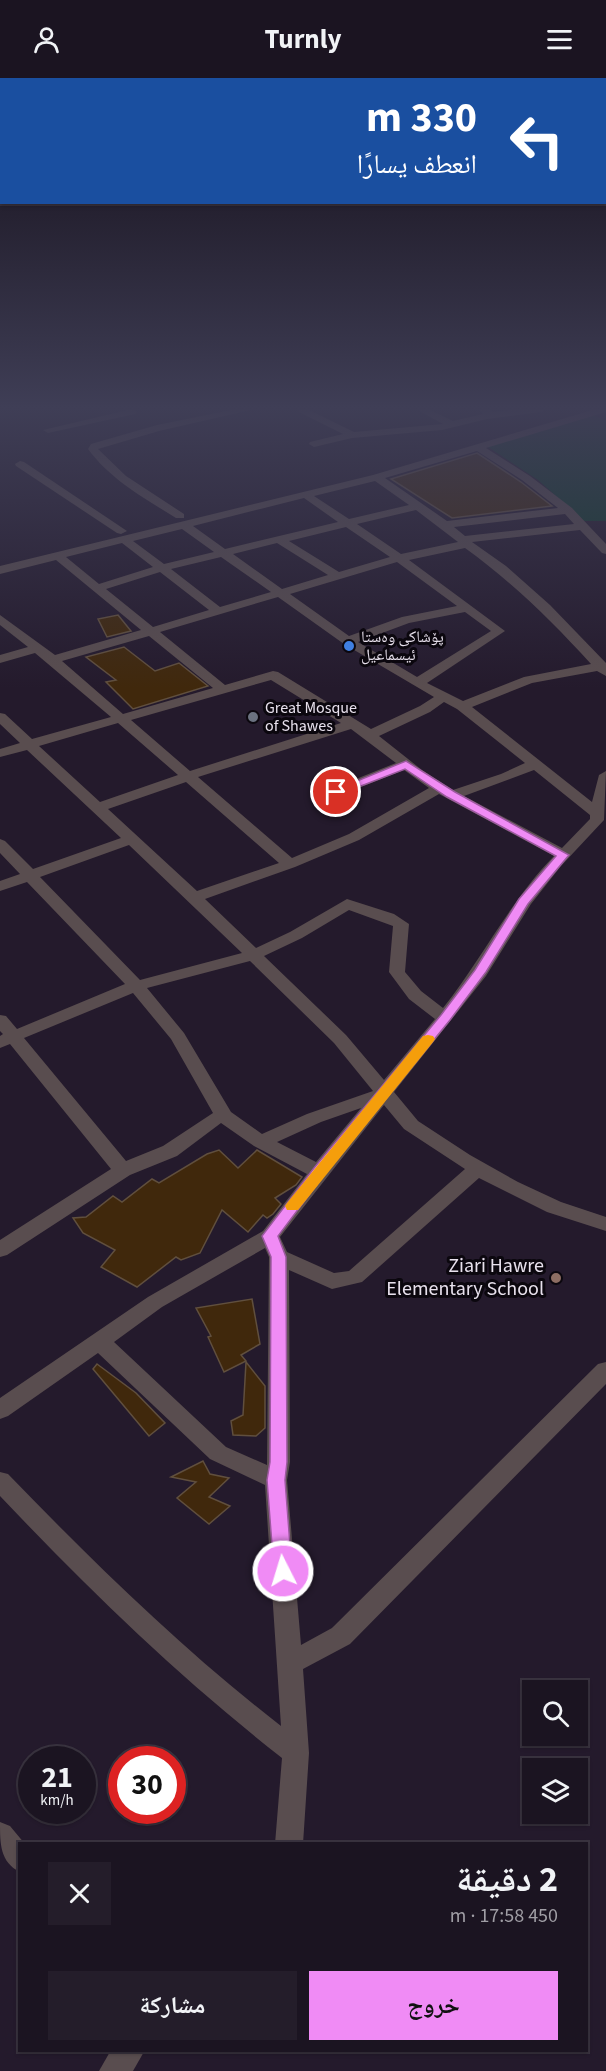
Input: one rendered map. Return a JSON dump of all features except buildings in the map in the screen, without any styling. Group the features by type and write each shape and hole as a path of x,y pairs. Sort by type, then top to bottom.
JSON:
{"street":[{"path":"75,502 123,535 218,611"},
{"path":"155,502 348,641 417,683 462,706 598,814"},
{"path":"182,521 250,502"},
{"path":"0,561 273,502"},
{"path":"316,502 399,558 499,631 417,683"},
{"path":"412,502 502,569 546,608 603,669"},
{"path":"558,502 568,510 606,551"},
{"path":"98,588 224,552 418,506"},
{"path":"445,525 568,510"},
{"path":"53,660 399,558 465,542 583,526"},
{"path":"0,570 58,556 123,535"},
{"path":"280,540 338,576"},
{"path":"58,556 223,690"},
{"path":"348,641 406,620 466,608"},
{"path":"0,620 53,660 290,864"},
{"path":"0,659 37,648"},
{"path":"462,706 529,680 603,669"},
{"path":"0,753 273,675 370,735 406,765 445,791 563,855"},
{"path":"370,735 425,709 443,697"},
{"path":"0,717 194,897 340,1039 411,1125 477,1168 554,1207 606,1224"},
{"path":"98,808 188,776 352,724"},
{"path":"194,897 290,864 354,837 445,791 506,777 535,764"},
{"path":"336,792 406,765"},
{"path":"289,1842 297,1753 276,1480 279,1462 274,1247 319,1172 446,1018 480,972 524,902 563,855 597,820 606,775"},
{"path":"0,886 132,840"},
{"path":"0,844 136,986 178,1037 224,1116 261,1142 319,1172"},
{"path":"7,1039 136,986 253,955 296,935 347,904 388,917 400,924 398,972 415,995 446,1018"},
{"path":"0,1020 7,1039 123,1170"},
{"path":"261,1142 314,1118 385,1094"},
{"path":"0,1250 123,1170 170,1151 214,1119 224,1116"},
{"path":"274,1247 332,1281 355,1277 477,1168"},
{"path":"0,1410 155,1302 274,1247"},
{"path":"99,1341 218,1453 276,1480"},
{"path":"290,1663 341,1636 606,1370"},
{"path":"0,1481 74,1558 224,1697 297,1753"},
{"path":"0,1834 18,1856"},
{"path":"114,2071 128,2052"}],"green space":[{"path":"563,502 606,502 606,521 584,521"}],"slow traffic":[{"path":"292,1206 428,1039"}],"place":[{"name":"پۆشاکی وەستا ئیسماعیل","path":"349,646"},
{"name":"Great Mosque of Shawes","path":"253,717"},
{"name":"Ziari Hawre Elementary School","path":"556,1278"}],"route":[{"path":"283,1571 276,1480 279,1462 279,1257 270,1236 319,1172 446,1018 480,972 524,902 563,855 451,795 406,765 336,792"}]}
